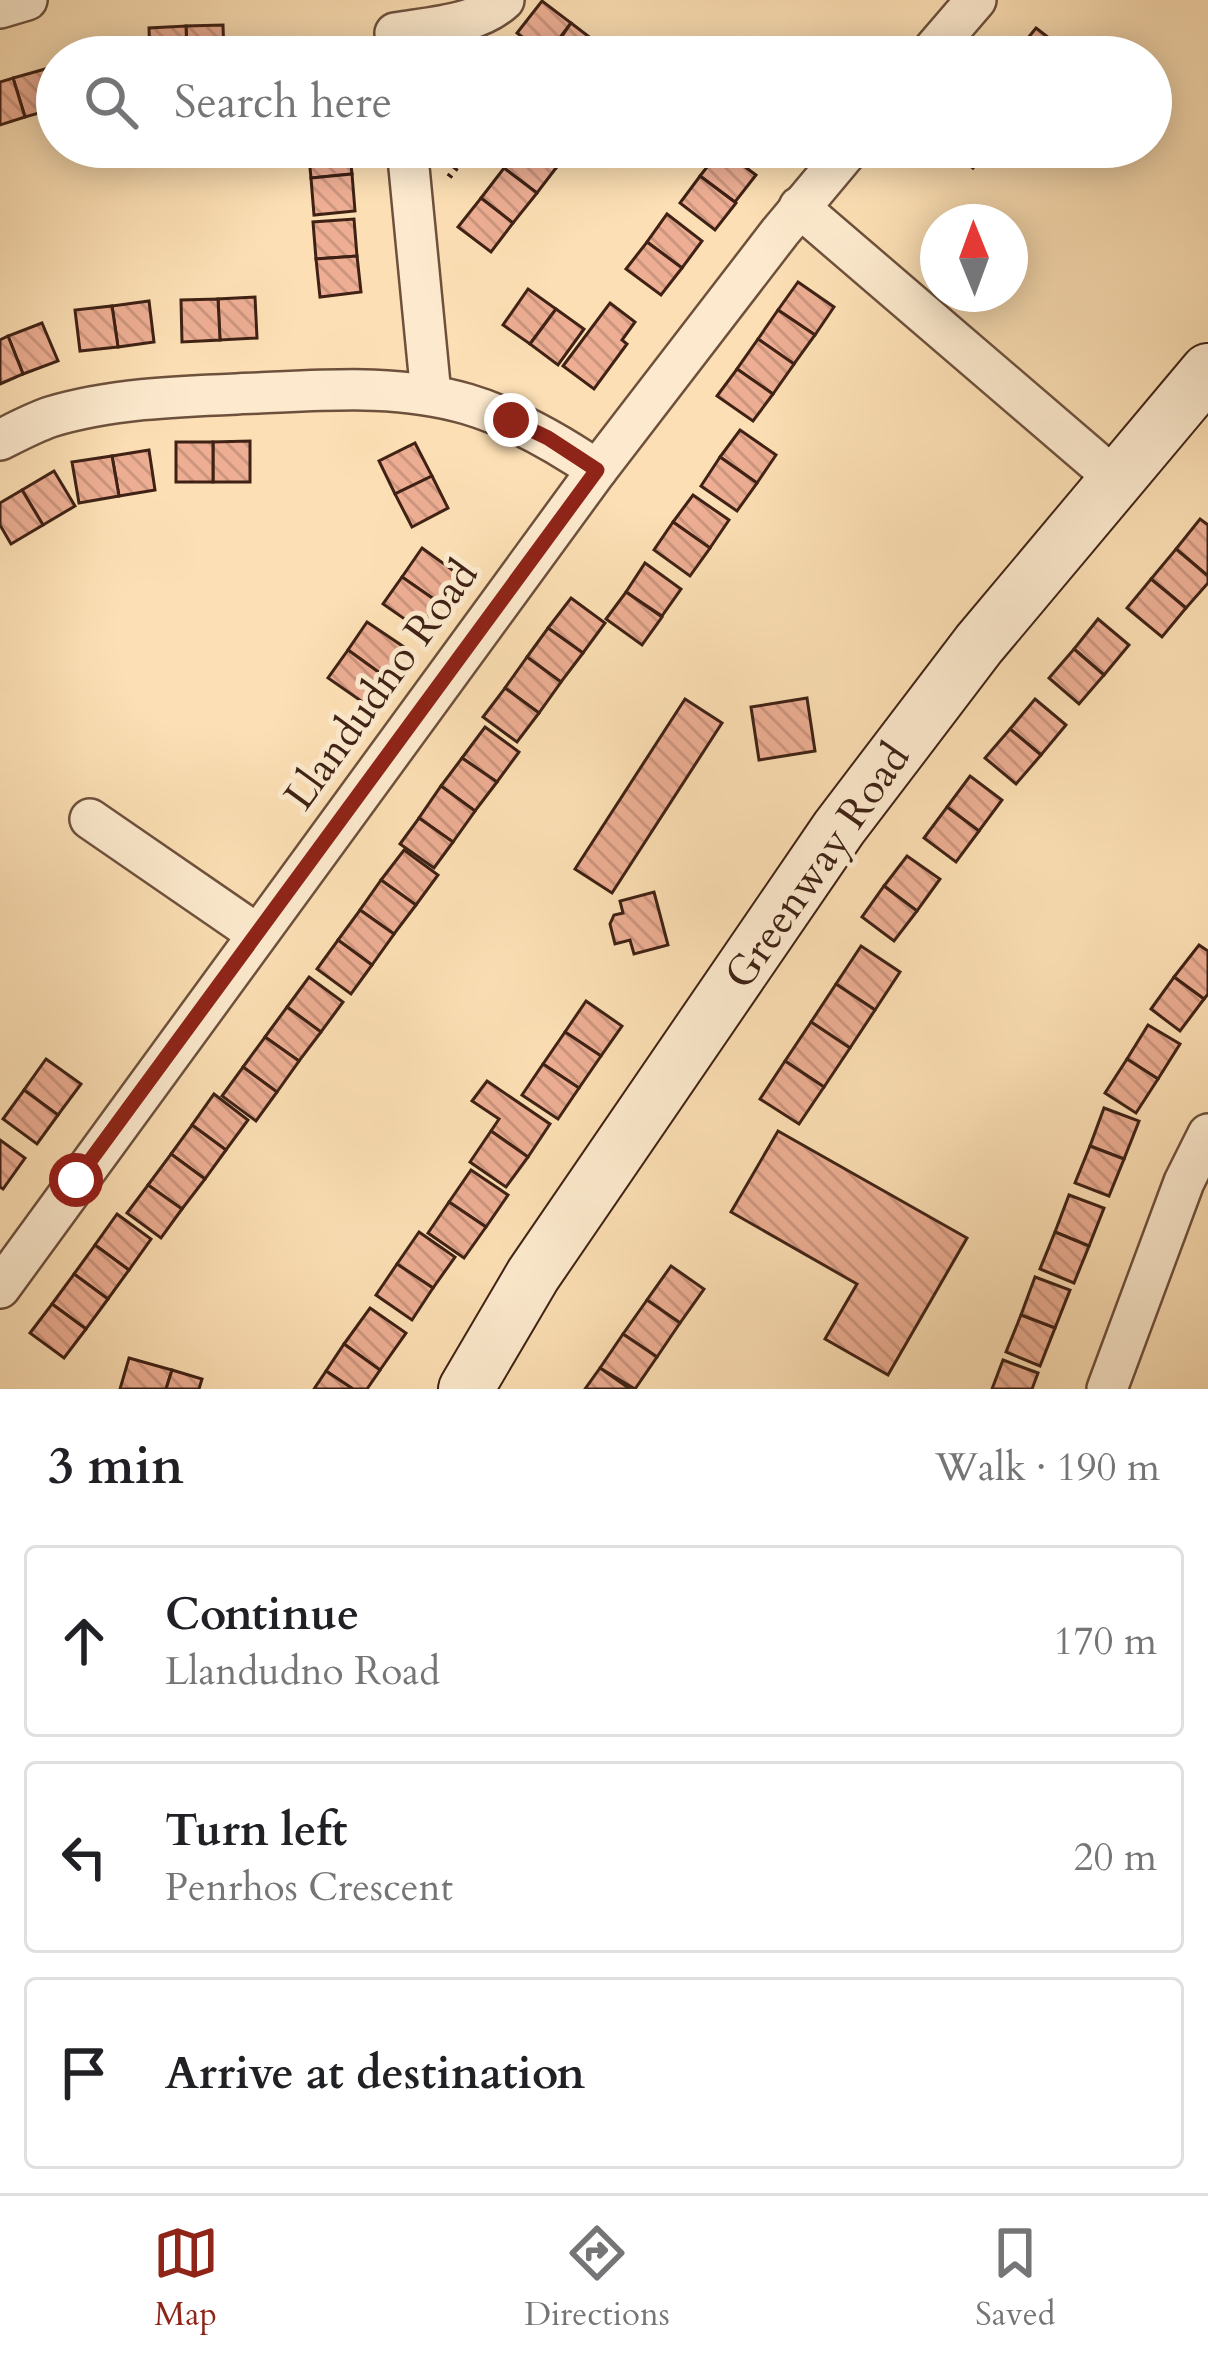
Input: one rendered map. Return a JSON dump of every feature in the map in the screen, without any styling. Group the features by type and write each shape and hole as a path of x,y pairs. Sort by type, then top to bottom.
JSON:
{"street":[{"path":"0,8 27,0"},
{"path":"395,30 490,12 504,0"},
{"path":"945,36 976,0"},
{"path":"408,168 431,395"},
{"name":"Llandudno Road","path":"0,1288 597,470 833,168"},
{"path":"800,207 1117,480"},
{"name":"Greenway Road","path":"466,1389 521,1294 839,828 980,644 1208,371"},
{"path":"0,440 48,418 139,401 340,390 431,395 511,420 597,470"},
{"path":"90,818 256,934"},
{"path":"1107,1389 1184,1182 1208,1133"}],"building":[{"path":"542,1 571,23 561,36 517,33"},
{"path":"571,23 588,36 562,36"},
{"path":"223,25 223,36 186,36 186,26"},
{"path":"186,26 186,36 149,36 149,28"},
{"path":"36,72 36,114 25,117 13,78"},
{"path":"13,78 25,117 0,125 0,82"},
{"path":"310,168 351,168 352,174 311,178"},
{"path":"504,168 556,168 537,193"},
{"path":"504,168 537,193 513,223 481,198"},
{"path":"706,168 747,168 756,175 735,202 700,176"},
{"path":"352,174 355,211 314,215 311,178"},
{"path":"700,176 736,203 715,230 680,203"},
{"path":"481,198 513,223 491,252 458,227"},
{"path":"667,214 702,241 682,268 647,242"},
{"path":"354,219 357,256 316,259 313,222"},
{"path":"647,242 682,268 661,295 626,269"},
{"path":"357,256 361,292 320,297 316,259"},
{"path":"798,282 834,307 815,335 778,310"},
{"path":"528,289 556,309 530,344 503,325"},
{"path":"255,297 257,338 220,340 218,299"},
{"path":"218,299 220,340 182,342 181,300"},
{"path":"149,301 154,342 118,347 112,306"},
{"path":"610,303 635,322 622,340 627,344 594,389 563,366"},
{"path":"112,306 118,347 80,351 75,310"},
{"path":"556,309 584,329 558,365 530,344"},
{"path":"778,310 815,335 794,364 758,339"},
{"path":"42,323 58,361 23,374 8,336"},
{"path":"8,336 23,374 0,384 0,340"},
{"path":"758,339 794,364 773,394 737,369"},
{"path":"737,369 773,394 753,421 717,396"},
{"path":"740,430 776,455 757,483 720,457"},
{"path":"250,441 250,482 213,482 213,442"},
{"path":"176,442 213,442 213,482 176,482"},
{"path":"415,443 432,476 395,494 379,461"},
{"path":"149,450 155,490 119,496 112,456"},
{"path":"112,456 119,496 79,503 72,462"},
{"path":"720,457 757,483 737,511 701,486"},
{"path":"54,471 75,506 43,525 22,490"},
{"path":"432,476 448,508 412,527 395,494"},
{"path":"22,490 43,525 11,544 0,525 0,503"},
{"path":"693,495 729,520 710,548 673,522"},
{"path":"1200,519 1208,525 1208,576 1176,549"},
{"path":"673,522 710,548 690,576 654,550"},
{"path":"422,548 458,574 438,602 402,577"},
{"path":"1176,549 1208,576 1208,583 1186,608 1151,579"},
{"path":"645,563 681,589 662,616 626,592"},
{"path":"402,577 438,602 419,629 383,604"},
{"path":"1151,579 1186,608 1162,637 1127,608"},
{"path":"626,592 662,617 642,645 606,619"},
{"path":"571,598 605,623 583,653 548,628"},
{"path":"1098,619 1129,645 1104,675 1074,649"},
{"path":"367,622 404,647 384,676 348,650"},
{"path":"548,628 583,653 561,682 527,657"},
{"path":"1074,649 1104,675 1079,704 1049,678"},
{"path":"348,650 384,676 364,703 328,678"},
{"path":"527,657 561,682 539,713 505,688"},
{"path":"505,688 539,713 517,742 483,717"},
{"path":"807,698 815,751 759,760 751,707"},
{"path":"685,699 722,723 612,893 575,869"},
{"path":"1035,699 1066,725 1041,755 1010,729"},
{"path":"485,727 519,752 497,782 462,758"},
{"path":"1010,729 1041,755 1016,784 985,758"},
{"path":"462,758 497,782 475,811 441,786"},
{"path":"970,776 1002,800 979,831 947,807"},
{"path":"441,786 475,811 453,842 419,818"},
{"path":"947,807 979,831 956,862 924,838"},
{"path":"419,818 453,842 434,868 400,844"},
{"path":"404,850 438,875 416,905 381,880"},
{"path":"907,856 940,879 917,911 884,886"},
{"path":"381,880 416,905 394,934 360,910"},
{"path":"884,886 917,911 894,941 862,917"},
{"path":"654,892 668,945 634,954 630,940 615,944 610,924 614,915 623,913 620,901"},
{"path":"360,910 394,934 372,965 338,940"},
{"path":"338,940 372,965 351,994 317,969"},
{"path":"1199,945 1208,951 1204,999 1174,977"},
{"path":"861,946 900,972 875,1010 836,984"},
{"path":"309,977 343,1002 321,1032 287,1007"},
{"path":"1174,977 1204,999 1180,1031 1151,1009"},
{"path":"836,984 875,1010 850,1048 811,1022"},
{"path":"586,1001 622,1026 601,1056 565,1032"},
{"path":"287,1007 321,1032 299,1061 265,1037"},
{"path":"811,1022 850,1048 824,1087 785,1061"},
{"path":"1148,1025 1180,1044 1158,1079 1127,1059"},
{"path":"565,1032 601,1056 579,1088 543,1064"},
{"path":"265,1037 299,1061 277,1092 243,1067"},
{"path":"46,1059 81,1084 58,1115 24,1090"},
{"path":"1127,1059 1158,1079 1136,1113 1105,1093"},
{"path":"785,1061 824,1087 799,1124 760,1099"},
{"path":"543,1064 579,1088 558,1119 522,1095"},
{"path":"243,1067 277,1092 256,1121 222,1096"},
{"path":"487,1081 550,1124 528,1157 491,1131 499,1119 472,1101"},
{"path":"24,1090 58,1115 37,1144 3,1119"},
{"path":"214,1094 248,1120 226,1150 192,1125"},
{"path":"1104,1108 1139,1121 1124,1159 1090,1146"},
{"path":"192,1125 226,1150 205,1179 171,1154"},
{"path":"491,1131 528,1157 506,1187 470,1162"},
{"path":"778,1131 967,1238 888,1375 825,1339 857,1284 731,1212"},
{"path":"0,1140 25,1158 3,1189 0,1187"},
{"path":"1090,1146 1124,1159 1109,1196 1075,1183"},
{"path":"171,1154 205,1179 182,1209 148,1185"},
{"path":"471,1170 508,1195 486,1227 449,1202"},
{"path":"148,1185 182,1209 161,1238 127,1213"},
{"path":"1069,1195 1104,1208 1089,1246 1055,1232"},
{"path":"449,1202 486,1227 464,1258 428,1233"},
{"path":"117,1214 151,1239 129,1270 95,1245"},
{"path":"419,1232 455,1257 433,1288 397,1264"},
{"path":"1055,1232 1089,1246 1074,1283 1040,1269"},
{"path":"95,1245 129,1270 108,1299 74,1274"},
{"path":"397,1264 433,1288 412,1320 376,1295"},
{"path":"671,1266 704,1289 680,1323 647,1300"},
{"path":"74,1274 108,1299 86,1329 52,1304"},
{"path":"1035,1277 1070,1290 1055,1328 1021,1315"},
{"path":"647,1300 680,1323 657,1357 623,1334"},
{"path":"52,1304 86,1329 64,1358 30,1333"},
{"path":"370,1308 406,1333 380,1370 344,1344"},
{"path":"1021,1315 1055,1328 1040,1366 1006,1352"},
{"path":"623,1334 657,1357 635,1389 600,1368"},
{"path":"344,1344 380,1370 367,1389 353,1389 326,1371"},
{"path":"129,1358 172,1370 166,1389 120,1389"},
{"path":"1003,1360 1038,1373 1032,1389 992,1389"},
{"path":"600,1368 630,1389 585,1389"},
{"path":"172,1370 202,1379 199,1389 166,1389"},
{"path":"326,1371 353,1389 314,1389"}],"route":[{"path":"76,1180 597,470 511,420"}]}
